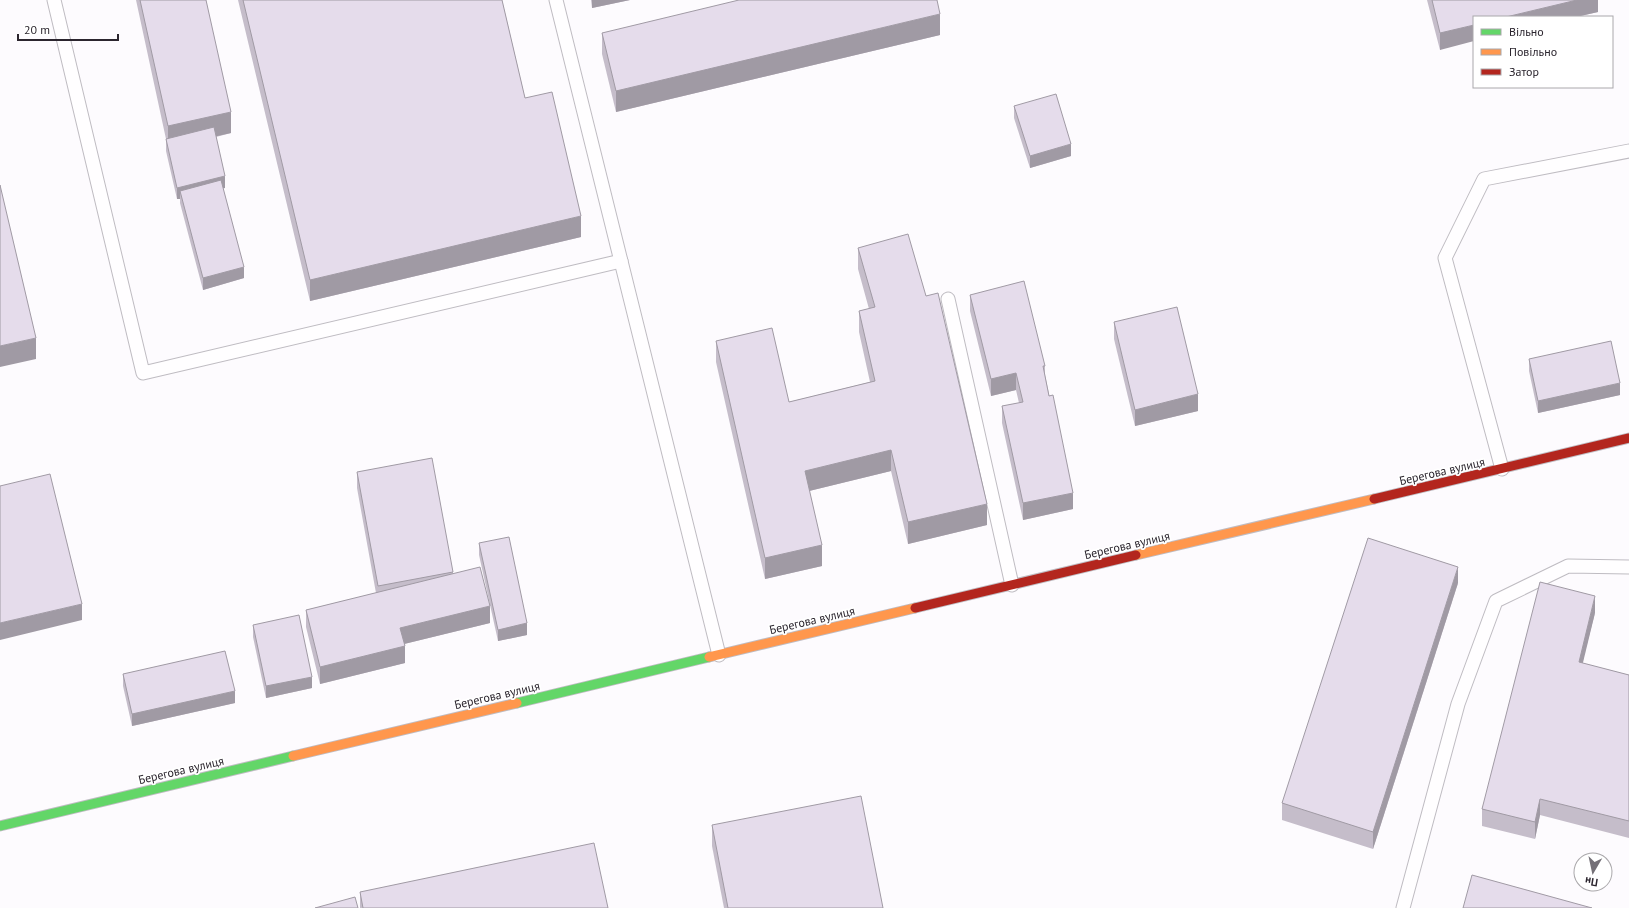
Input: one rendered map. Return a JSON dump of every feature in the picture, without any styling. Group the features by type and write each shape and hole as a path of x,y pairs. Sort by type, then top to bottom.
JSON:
{"street":[{"name":"Берегова вулиця","path":"0,826 1629,438"}],"lane":[{"path":"54,0 143,373 621,260"},
{"path":"556,0 719,655"},
{"path":"1502,469 1445,258 1484,179 1629,151"},
{"path":"948,299 1012,585"},
{"path":"1403,908 1458,704 1496,601 1568,566 1629,567"}],"building":[{"path":"140,0 206,0 231,112 168,126"},
{"path":"243,0 502,0 525,98 552,92 581,216 310,280"},
{"path":"739,0 937,0 940,14 616,91 602,33"},
{"path":"1432,0 1577,0 1510,16 1473,16 1473,25 1440,33"},
{"path":"1056,94 1071,144 1030,156 1014,106"},
{"path":"214,127 225,176 177,188 166,139"},
{"path":"221,180 244,267 203,278 180,191"},
{"path":"0,185 36,338 0,346"},
{"path":"908,234 926,296 938,293 987,504 908,522 891,450 805,471 822,545 765,558 716,341 772,328 789,402 875,381 859,311 875,307 858,248"},
{"path":"1024,281 1045,366 1043,366 1049,396 1053,395 1073,493 1023,503 1002,406 1023,402 1016,373 991,379 970,295"},
{"path":"1177,307 1198,394 1135,410 1114,322"},
{"path":"1611,341 1620,383 1538,401 1529,359"},
{"path":"432,458 453,572 378,586 357,472"},
{"path":"50,474 82,604 0,623 0,486"},
{"path":"509,537 527,623 498,630 479,543"},
{"path":"1368,538 1458,567 1373,832 1282,803"},
{"path":"480,567 490,606 400,628 405,646 320,667 306,610"},
{"path":"1540,582 1595,596 1579,662 1629,675 1629,821 1540,799 1535,822 1482,809"},
{"path":"299,615 312,677 266,686 253,625"},
{"path":"225,651 235,691 132,714 123,674"},
{"path":"861,796 883,908 728,908 712,825"},
{"path":"594,843 608,908 363,908 360,892"},
{"path":"1472,875 1592,908 1463,908"},
{"path":"355,897 358,908 315,908"}],"traffic: fast":[{"path":"517,703 709,657"},
{"path":"0,826 293,756"}],"traffic: slow":[{"path":"1136,555 1374,499"},
{"path":"709,657 915,608"},
{"path":"293,756 517,703"}],"traffic: jam":[{"path":"1374,499 1629,438"},
{"path":"915,608 1136,555"}]}
